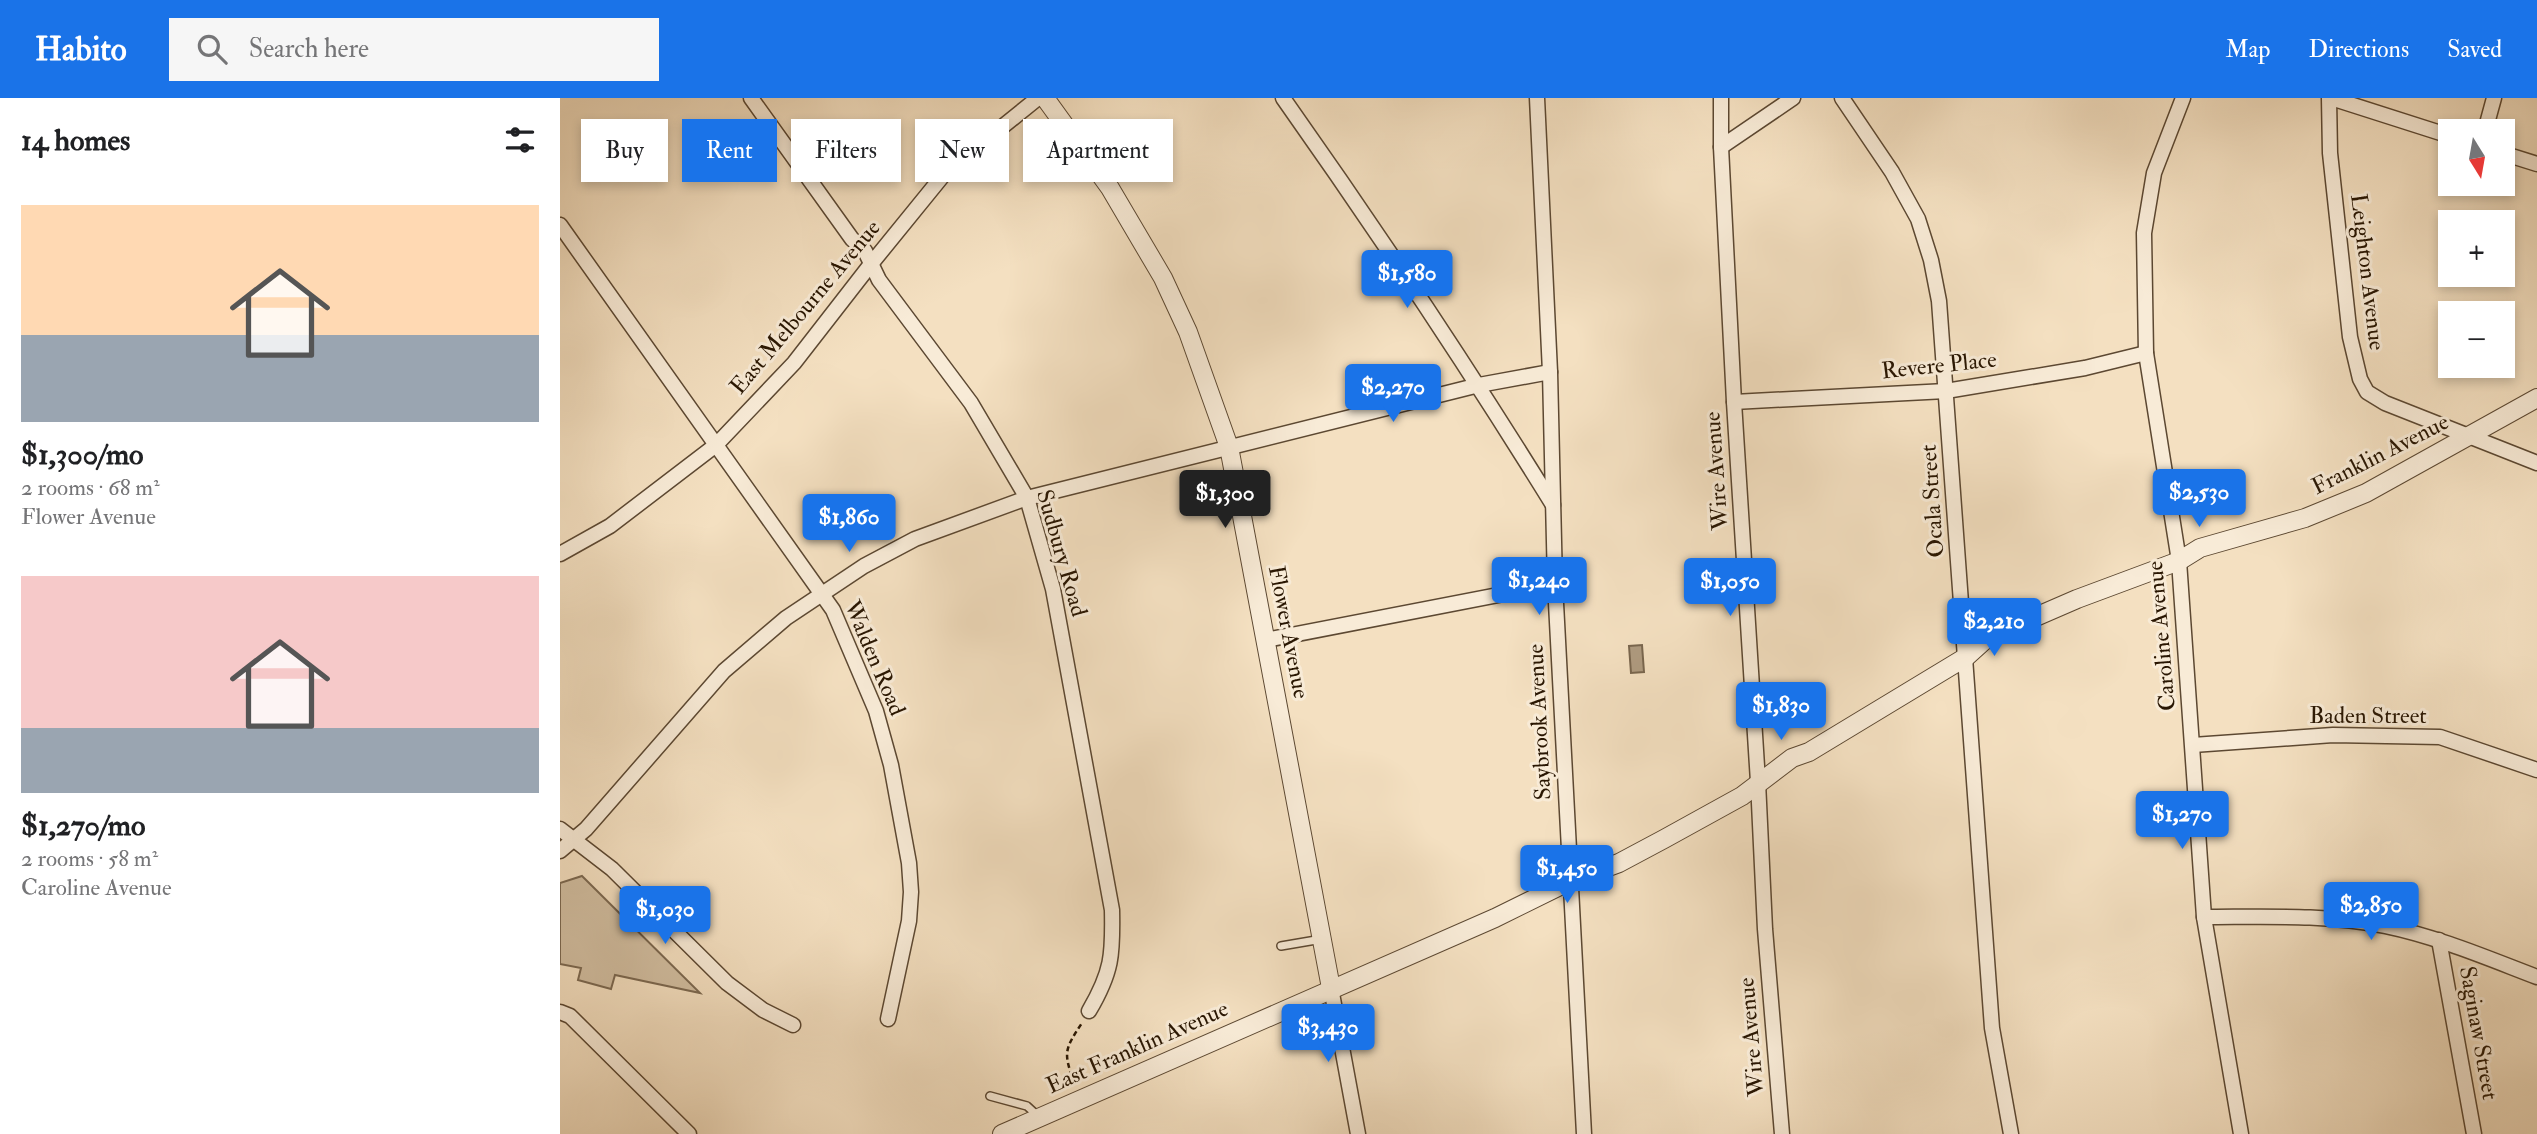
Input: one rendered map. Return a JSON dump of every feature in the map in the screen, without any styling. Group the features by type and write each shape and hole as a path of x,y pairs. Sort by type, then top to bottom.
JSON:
{"street":[{"name":"Sudbury Road","path":"751,98 852,239 865,251 878,281 971,403 1027,498 1053,589 1112,910 1113,953 1103,986 1089,1011"},
{"name":"East Melbourne Avenue","path":"560,554 610,526 716,445 794,363 945,173 1038,98"},
{"name":"Flower Avenue","path":"1045,98 1110,188 1163,278 1188,332 1229,447 1359,1134"},
{"path":"1283,98 1479,385 1554,507"},
{"name":"Saybrook Avenue","path":"1537,98 1550,372 1555,584 1584,1134"},
{"name":"Wire Avenue","path":"1721,98 1734,402 1765,929 1782,1134"},
{"path":"1721,147 1793,98"},
{"name":"Ocala Street","path":"1842,98 1892,172 1918,219 1931,260 1939,301 1992,1028 2011,1134"},
{"name":"Caroline Avenue","path":"2183,98 2154,173 2144,233 2146,353 2179,561 2204,917 2241,1134"},
{"path":"2330,98 2438,132"},
{"name":"Leighton Avenue","path":"2330,98 2330,153 2350,337 2360,379 2367,392 2385,403 2537,463"},
{"path":"2488,119 2494,98"},
{"path":"2515,157 2537,164"},
{"name":"Walden Road","path":"560,225 833,610 876,711 891,765 909,863 911,892 909,921 888,1019"},
{"name":"Revere Place","path":"1734,402 1947,391 2085,368 2146,353"},
{"path":"560,851 575,839 724,671 786,618 863,566 915,539 1027,498 1479,385 1550,372"},
{"name":"Franklin Avenue","path":"1331,988 1495,918 1570,881 1619,863 1742,796 1773,771 1796,769 1809,752 1966,657 1987,638 2077,599 2179,561 2203,559 2222,552 2237,538 2305,518 2366,493 2537,398"},
{"path":"1266,640 1555,584"},
{"name":"Baden Street","path":"2193,745 2333,735 2441,737 2537,770"},
{"path":"560,829 612,869 727,983 763,1010 793,1025"},
{"path":"2204,917 2328,918 2385,926 2439,940 2537,977"},
{"name":"Saginaw Street","path":"2439,940 2474,1134"},
{"name":"East Franklin Avenue","path":"1002,1134 1331,988"},
{"path":"560,1012 570,1016 689,1134"}],"lane":[{"path":"1282,946 1322,939"},
{"path":"990,1096 1027,1106 1039,1117"}],"path":[{"path":"1075,1084 1067,1063 1067,1045 1089,1011"}],"shaded area":[{"path":"1642,645 1644,672 1631,673 1629,646"},
{"path":"582,876 700,993 615,975 611,989 578,980 581,968 560,964 560,883"}]}
